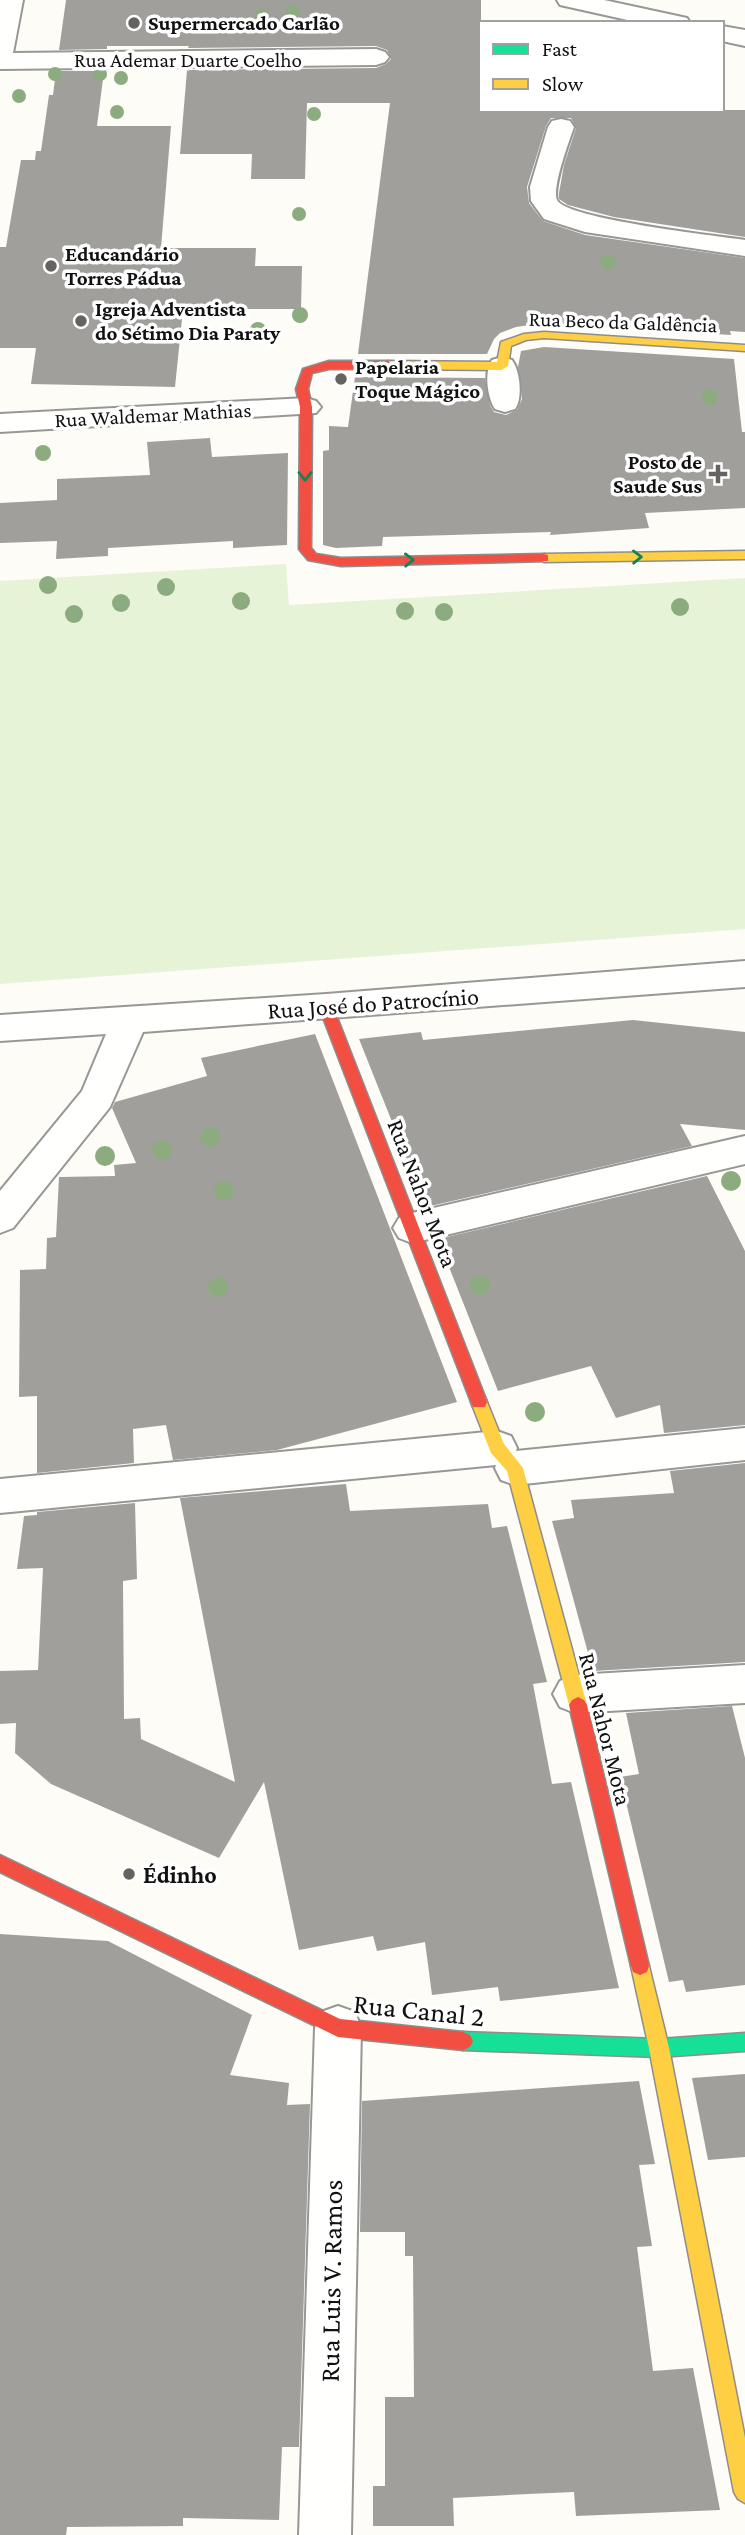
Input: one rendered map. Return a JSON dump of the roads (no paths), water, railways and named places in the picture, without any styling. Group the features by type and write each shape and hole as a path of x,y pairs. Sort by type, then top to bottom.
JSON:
{"street":[{"path":"0,59 11,0"},
{"path":"569,0 670,21"},
{"path":"681,21 693,0"},
{"path":"724,33 745,38"},
{"name":"Rua Ademar Duarte Coelho","path":"0,59 376,57"},
{"path":"561,127 543,187 544,201 554,213 584,224 745,248"},
{"name":"Rua Beco da Galdência","path":"502,366 505,344 524,337 544,335 745,348"},
{"path":"505,403 502,366 329,365 307,371 303,379 306,407 305,549 312,557 341,562 745,555"},
{"name":"Rua Waldemar Mathias","path":"0,423 306,407"},
{"name":"Rua José do Patrocínio","path":"0,1028 326,1007 745,974"},
{"name":"Rua Nahor Mota","path":"326,1007 506,1458 575,1694 659,2048 745,2492"},
{"path":"0,1218 97,1097 131,1019"},
{"path":"412,1228 745,1150"},
{"path":"0,1496 506,1458 745,1444"},
{"path":"575,1694 745,1684"},
{"name":"Rua Canal 2","path":"0,1863 338,2028 492,2044 659,2048 745,2042"},
{"name":"Rua Luis V. Ramos","path":"325,2535 338,2028"}],"place":[{"name":"Supermercado Carlão","path":"134,23"},
{"name":"Educandário Torres Pádua","path":"51,266"},
{"name":"Igreja Adventista do Sétimo Dia Paraty","path":"81,321"},
{"name":"Papelaria Toque Mágico","path":"341,379"},
{"name":"Posto de Saude Sus","path":"718,474"},
{"name":"Édinho","path":"129,1874"}]}
